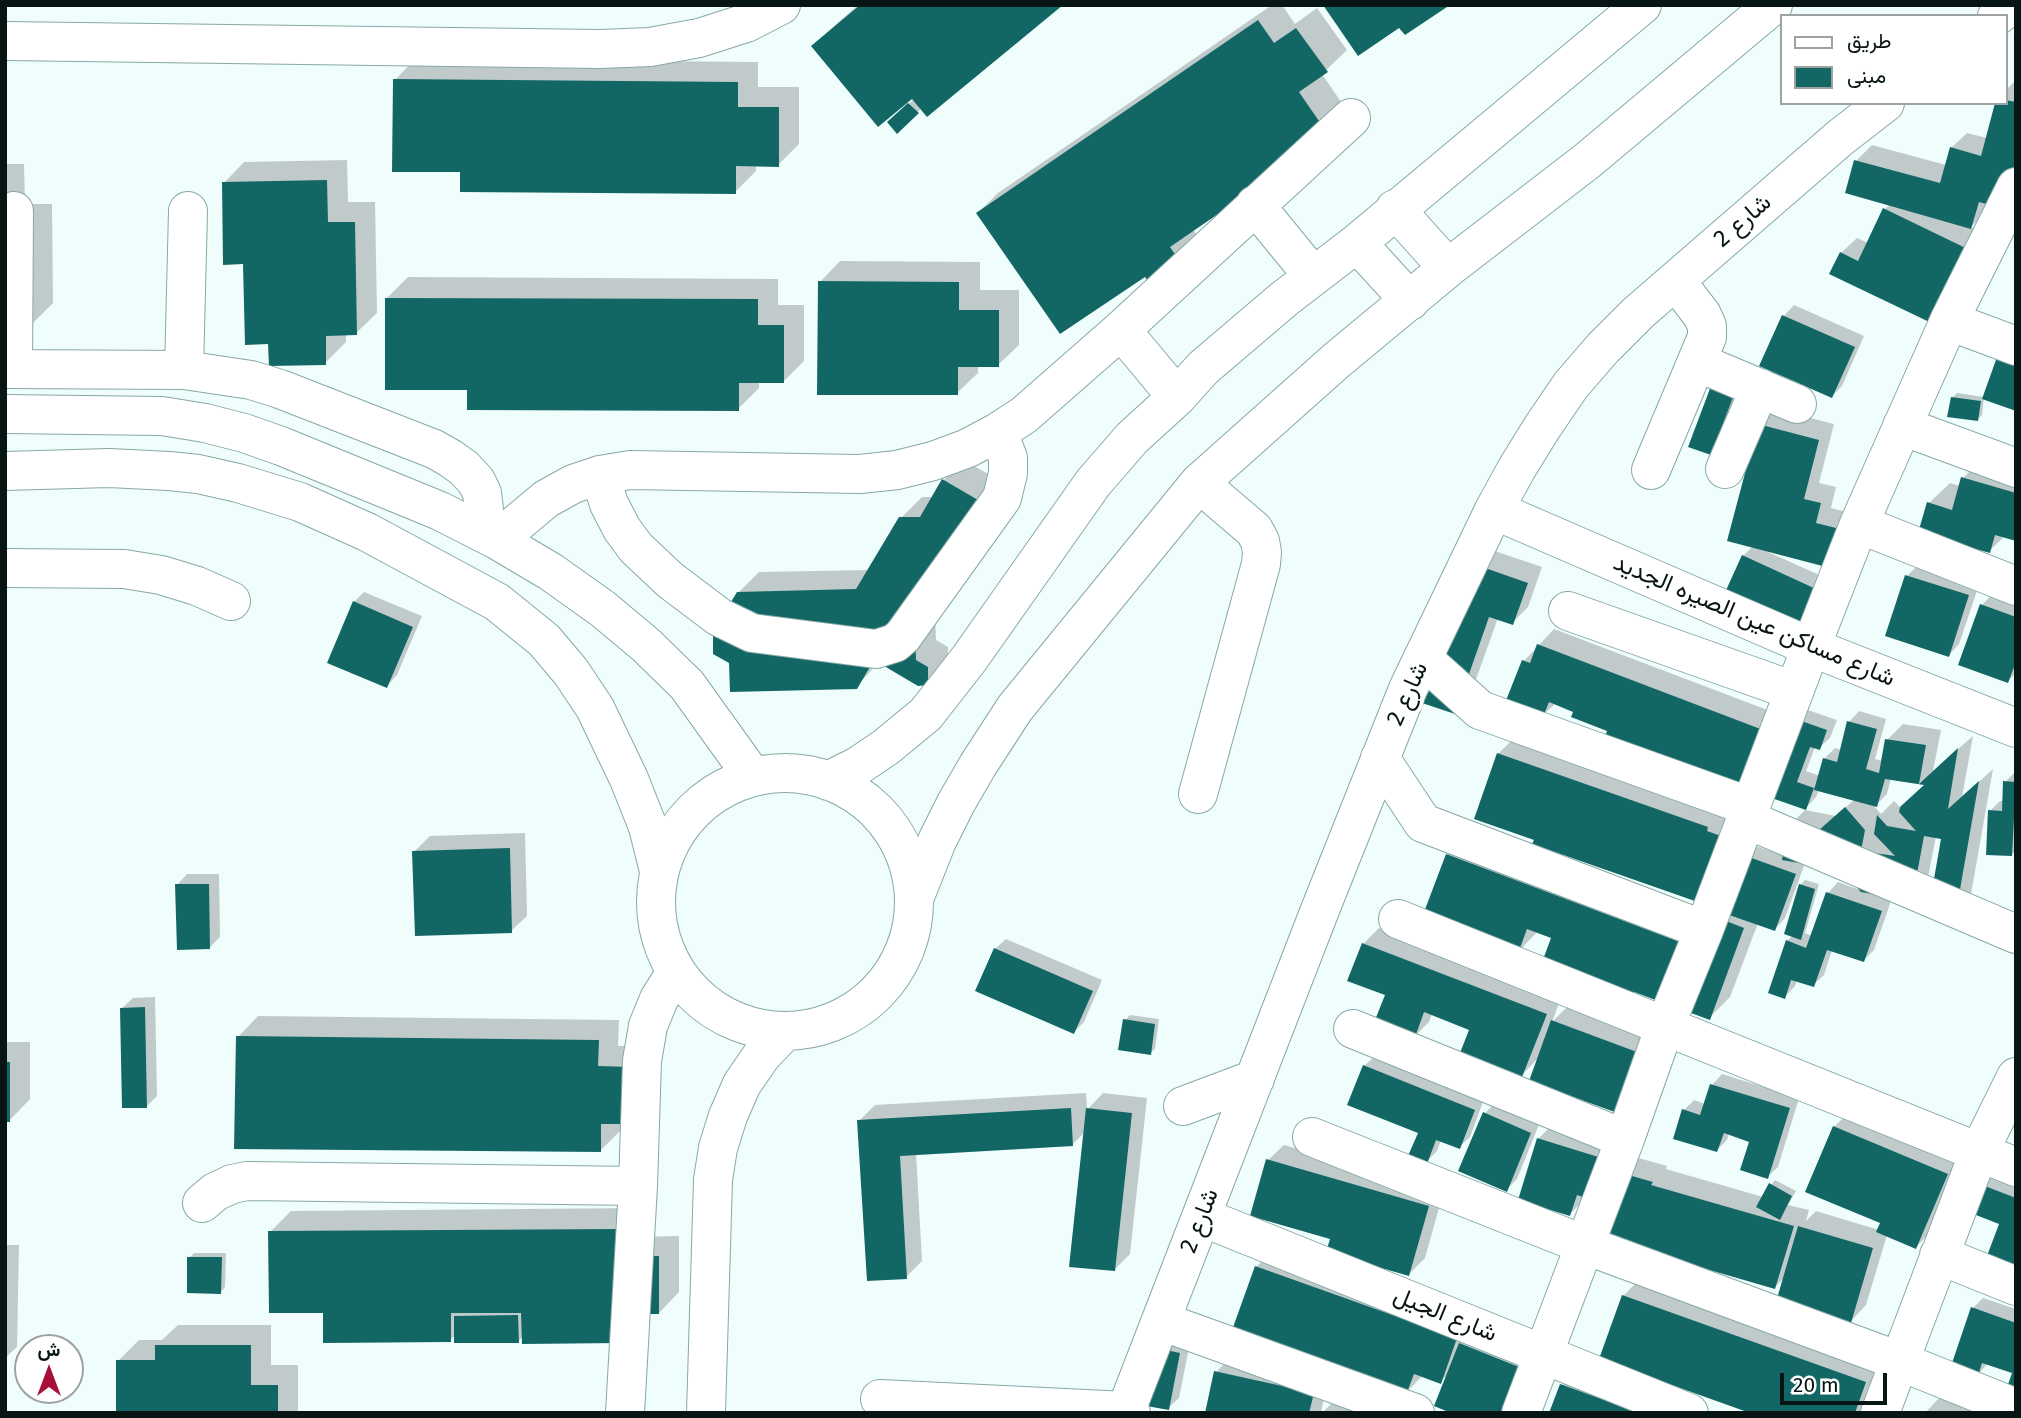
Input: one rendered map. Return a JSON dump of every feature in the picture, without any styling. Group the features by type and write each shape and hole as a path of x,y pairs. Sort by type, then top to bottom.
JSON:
{"street":[{"path":"5,41 600,49 650,47 699,38 746,23 781,5"},
{"path":"828,781 858,766 886,747 926,714 969,659 1093,483 1132,438 1177,397 1203,368 1642,5"},
{"path":"914,899 937,841 956,803 1016,708 1199,483 1327,369 1448,268 1587,160 1773,5"},
{"name":"شارع 2","path":"1127,1412 1380,758 1408,690 1494,510 1543,426 1571,385 1603,348 1718,243 1841,137 1882,105"},
{"path":"490,536 573,484 600,475 630,470 860,474 897,470 968,448 1024,415 1121,330 1351,118"},
{"path":"1255,205 1313,275"},
{"path":"1521,1413 1665,1026 1859,524 1948,321 2011,207"},
{"path":"1395,209 1448,268"},
{"path":"13,211 9,369 184,370 251,380 281,389 434,449 450,458 476,481 482,493 490,536"},
{"path":"184,370 188,211"},
{"path":"1357,243 1410,301"},
{"path":"1651,470 1707,337 1707,326 1702,315 1676,281"},
{"path":"1948,321 2016,346"},
{"path":"1121,330 1177,397"},
{"path":"1697,362 1797,404"},
{"path":"1725,469 1760,388"},
{"path":"5,414 162,416 205,423 244,433 440,511 490,536 551,572 603,609 646,645 687,685 753,777"},
{"path":"109,468 111,415"},
{"path":"1902,426 2016,468"},
{"path":"600,475 609,504 636,548 670,580 719,617 752,634 876,649 895,643 903,636 1002,498 1008,473 1008,458 998,432"},
{"path":"5,471 109,468 198,474 239,483 300,502 367,532 497,602 544,640 571,672 595,708 649,827 659,871"},
{"path":"1198,794 1261,564 1262,552 1254,530 1199,483"},
{"name":"شارع مساكن عين الصيره الجديد","path":"1494,510 1811,647 2016,728"},
{"path":"1859,524 2016,586"},
{"path":"5,568 124,569 185,582 231,601"},
{"path":"1567,611 1794,691"},
{"path":"1423,659 1480,710 1748,813 2016,934"},
{"path":"1380,758 1423,824 1704,930"},
{"path":"778,774 803,775 828,781 851,791 872,807 890,826 903,849 911,874 914,899 906,950 878,993 858,1009 835,1021 811,1028 785,1031 759,1029 734,1021 712,1009 692,992 676,972 664,948 657,923 655,897 659,871 669,845 684,822 704,802 727,787 753,777 778,774"},
{"path":"1398,919 2016,1167"},
{"path":"625,1413 642,1061 648,1026 659,999 676,972"},
{"path":"1353,1029 1625,1139"},
{"path":"706,1413 713,1180 718,1147 742,1084 762,1055 785,1031"},
{"path":"1880,1413 1979,1152 2016,1077"},
{"path":"1183,1106 1255,1079"},
{"path":"1312,1137 1585,1245 1899,1361 2016,1408"},
{"path":"202,1203 215,1192 247,1181 638,1186"},
{"name":"شارع الجيل","path":"1202,1217 1689,1413"},
{"path":"1939,1255 2016,1286"},
{"path":"1161,1321 1415,1413"},
{"path":"880,1399 1127,1412"}],"building":[{"path":"860,5 1063,5 927,117 912,99 878,127 811,46"},
{"path":"1323,5 1450,5 1405,35 1399,28 1358,56"},
{"path":"1258,20 1274,43 1296,28 1328,72 1299,92 1330,137 1170,247 1195,283 1164,305 1145,277 1060,334 976,213"},
{"path":"393,79 738,82 738,107 779,107 779,167 736,166 736,194 460,192 460,172 392,172"},
{"path":"2007,100 2016,102 2016,169 2004,209 1979,202 1971,229 1845,193 1854,160 1940,183 1950,147 1981,156 1994,105 2007,105"},
{"path":"908,103 919,113 897,134 887,122"},
{"path":"327,180 328,222 355,222 357,335 326,336 326,365 269,366 268,344 245,345 243,264 223,265 222,182"},
{"path":"1883,208 1980,255 1944,329 1829,274 1840,252 1858,261"},
{"path":"818,281 959,282 959,310 999,310 999,367 958,367 958,395 817,395"},
{"path":"385,298 758,299 758,325 784,325 784,383 739,383 739,411 467,410 467,390 385,390"},
{"path":"1782,315 1855,347 1832,398 1759,366"},
{"path":"1997,357 2016,364 2016,411 1982,399"},
{"path":"1717,370 1740,379 1711,455 1688,447"},
{"path":"1951,397 1981,401 1978,421 1947,417"},
{"path":"1758,424 1819,440 1804,499 1821,503 1816,523 1844,530 1834,569 1727,541"},
{"path":"1961,477 2016,493 2016,541 1995,535 1990,553 1918,533 1927,502 1952,510"},
{"path":"942,479 990,507 915,633 916,660 928,667 928,685 918,686 874,660 857,689 730,692 729,663 713,654 713,632 737,592 856,589 899,517 920,517"},
{"path":"1742,555 1816,589 1797,631 1723,597"},
{"path":"1465,561 1528,583 1513,625 1489,617 1455,714 1416,701"},
{"path":"1905,575 1969,595 1949,657 1885,636"},
{"path":"353,601 413,627 387,688 327,663"},
{"path":"1980,604 2016,617 2016,662 2008,683 1958,665"},
{"path":"1537,644 1771,733 1745,801 1601,747 1607,731 1571,717 1573,712 1549,702 1543,717 1505,703 1522,660 1530,663"},
{"path":"1790,717 1827,730 1820,750 1810,747 1797,782 1814,788 1806,810 1763,795"},
{"path":"1847,721 1877,729 1866,769 1879,773 1885,739 1926,745 1919,784 1958,748 1948,809 1979,781 1955,918 1928,913 1941,839 1924,836 1912,901 1861,892 1847,876 1832,869 1782,860 1788,825 1818,831 1845,807 1865,830 1861,851 1895,856 1874,834 1877,815 1887,826 1916,831 1899,812 1900,807 1924,785 1885,779 1877,807 1814,790 1823,758 1837,762"},
{"path":"1497,753 1708,827 1707,831 1735,841 1712,907 1532,844 1534,840 1474,819"},
{"path":"2003,781 2016,782 2012,856 1986,855 1988,810 2002,811"},
{"path":"510,848 512,933 415,936 412,851"},
{"path":"1735,852 1796,874 1775,931 1715,910"},
{"path":"1446,854 1691,946 1721,919 1744,928 1710,1020 1634,992 1632,998 1541,965 1551,938 1527,929 1517,956 1421,920"},
{"path":"175,884 209,884 210,949 177,950"},
{"path":"1799,884 1815,889 1801,940 1784,934"},
{"path":"1826,892 1882,911 1864,962 1827,950 1814,987 1791,980 1785,999 1768,993 1786,940 1806,948"},
{"path":"1362,943 1547,1014 1522,1077 1460,1053 1469,1030 1424,1012 1414,1040 1373,1025 1385,995 1347,981"},
{"path":"994,948 1093,991 1074,1034 975,991"},
{"path":"145,1007 147,1108 122,1108 120,1008"},
{"path":"1123,1019 1155,1024 1151,1055 1118,1050"},
{"path":"1551,1020 1645,1055 1623,1115 1529,1081"},
{"path":"236,1036 599,1040 598,1066 631,1067 631,1124 601,1124 601,1152 234,1149"},
{"path":"5,1062 10,1062 10,1122 5,1122"},
{"path":"1363,1065 1475,1110 1460,1149 1436,1140 1427,1164 1408,1156 1418,1133 1347,1105"},
{"path":"1710,1084 1790,1108 1768,1179 1740,1170 1749,1142 1724,1133 1717,1152 1673,1139 1682,1109 1700,1115"},
{"path":"1071,1108 1073,1146 900,1156 907,1279 867,1281 857,1120"},
{"path":"1086,1108 1132,1113 1115,1271 1069,1267"},
{"path":"1483,1112 1531,1133 1507,1192 1458,1171"},
{"path":"1833,1126 1948,1174 1916,1249 1876,1232 1880,1223 1805,1192"},
{"path":"1537,1138 1608,1160 1596,1201 1577,1195 1570,1216 1518,1200"},
{"path":"1266,1159 1429,1206 1409,1276 1326,1252 1330,1239 1250,1216"},
{"path":"1618,1172 1653,1182 1651,1185 1794,1226 1775,1289 1599,1238"},
{"path":"1964,1178 2016,1198 2016,1276 1984,1264 1999,1224 1953,1206"},
{"path":"1769,1183 1792,1196 1780,1220 1756,1207"},
{"path":"1798,1226 1873,1248 1851,1323 1776,1302"},
{"path":"620,1229 620,1257 659,1256 659,1314 620,1314 620,1343 522,1344 521,1313 451,1313 451,1342 323,1343 323,1313 269,1313 268,1231"},
{"path":"187,1257 222,1257 221,1294 187,1293"},
{"path":"1255,1266 1457,1338 1441,1384 1414,1374 1406,1395 1231,1333"},
{"path":"1622,1295 1866,1382 1855,1413 1750,1413 1599,1359"},
{"path":"1971,1307 2016,1323 2016,1397 2005,1393 2012,1373 1982,1363 1977,1379 1950,1369"},
{"path":"518,1315 519,1343 454,1343 454,1316"},
{"path":"1459,1343 1519,1367 1501,1413 1451,1413 1434,1406"},
{"path":"155,1345 251,1345 251,1385 278,1385 278,1413 116,1413 116,1360 155,1360"},
{"path":"1152,1347 1180,1353 1169,1410 1141,1405"},
{"path":"1214,1371 1314,1393 1309,1413 1205,1413"},
{"path":"1560,1384 1637,1412 1637,1413 1549,1413"}]}
